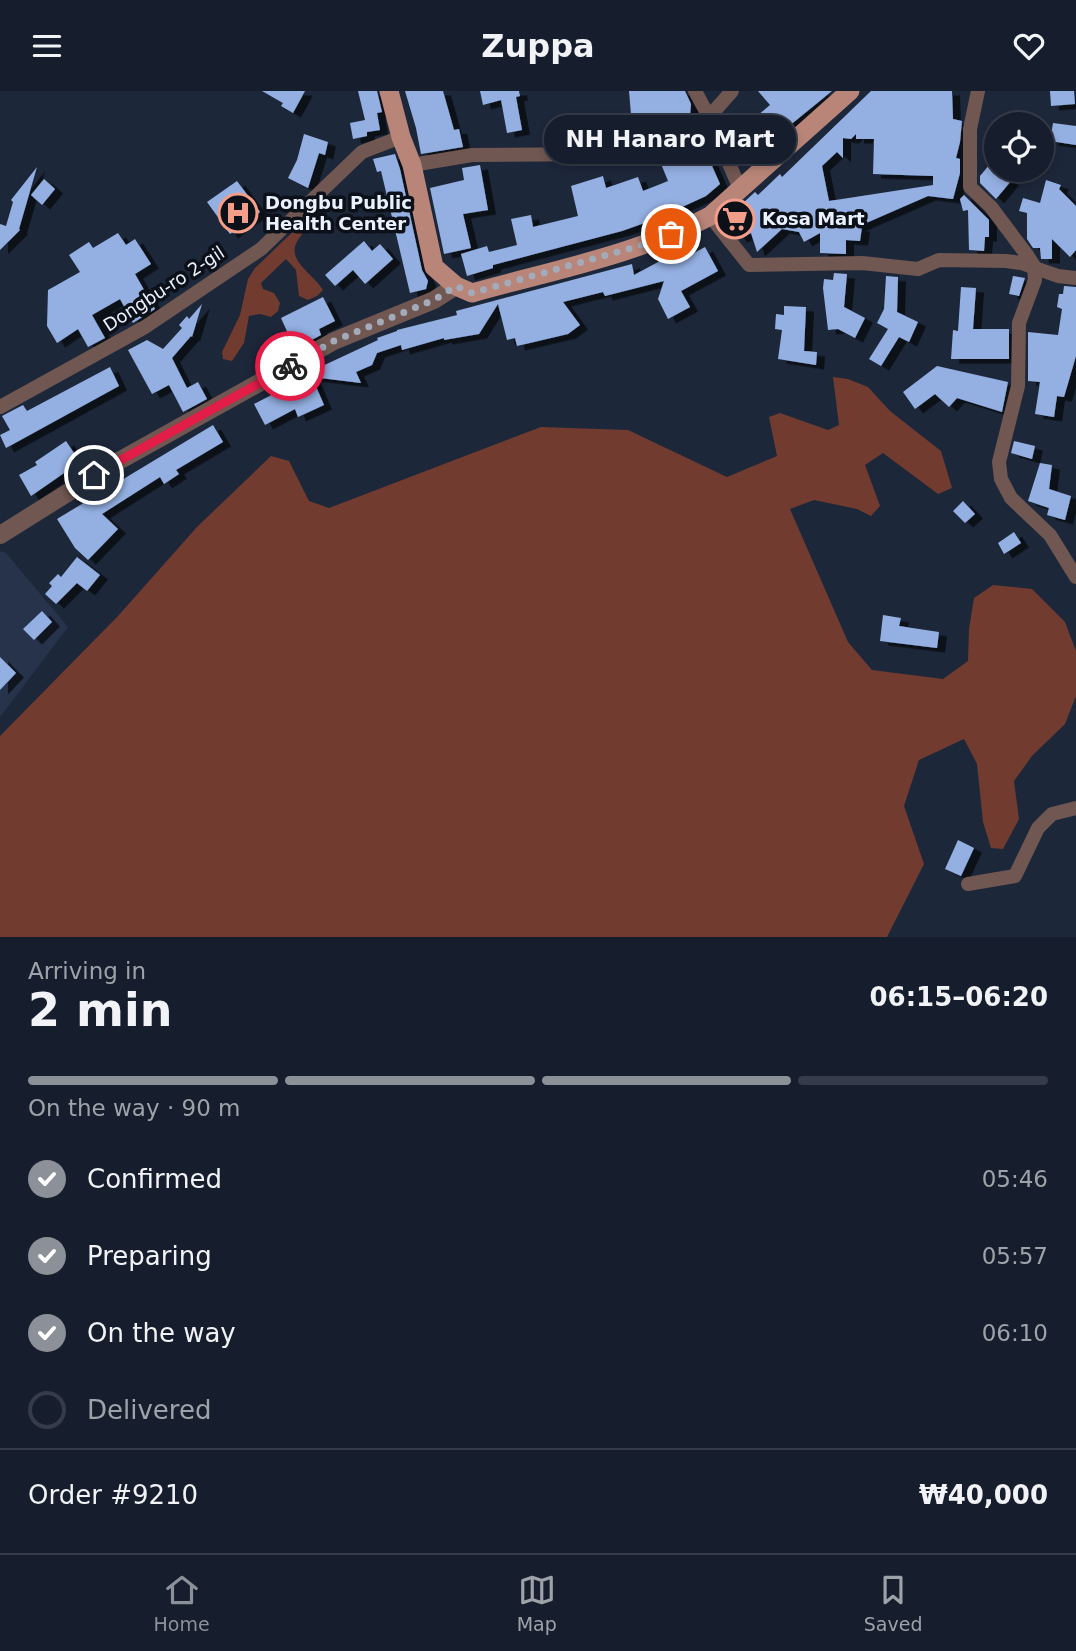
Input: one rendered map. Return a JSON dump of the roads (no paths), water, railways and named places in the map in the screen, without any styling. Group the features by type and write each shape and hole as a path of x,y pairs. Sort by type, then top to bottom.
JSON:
{"main road":[{"path":"389,91 401,137 412,165 434,267 456,286 472,293 653,242 710,216 850,91"}],"street":[{"path":"695,91 740,189"},
{"path":"412,165 471,155 606,153 649,147 709,117 732,91"},
{"path":"978,91 970,129 970,187 991,207 1034,267 1035,280 1019,323 1018,386 999,462 1001,479 1011,498 1050,535 1076,576"},
{"name":"Dongbu-ro 2-gil","path":"0,407 145,327 261,249 362,152 401,137"},
{"path":"710,216 749,265 862,263 918,269 939,260 1006,261 1058,276 1076,278"},
{"path":"0,535 117,461 322,348 434,300 456,286"},
{"path":"968,884 1015,876 1038,828 1052,814 1076,808"}],"place":[{"name":"Dongbu Public Health Center","path":"238,213"},
{"name":"Kosa Mart","path":"735,219"},
{"name":"NH Hanaro Mart","path":"671,234"}]}
